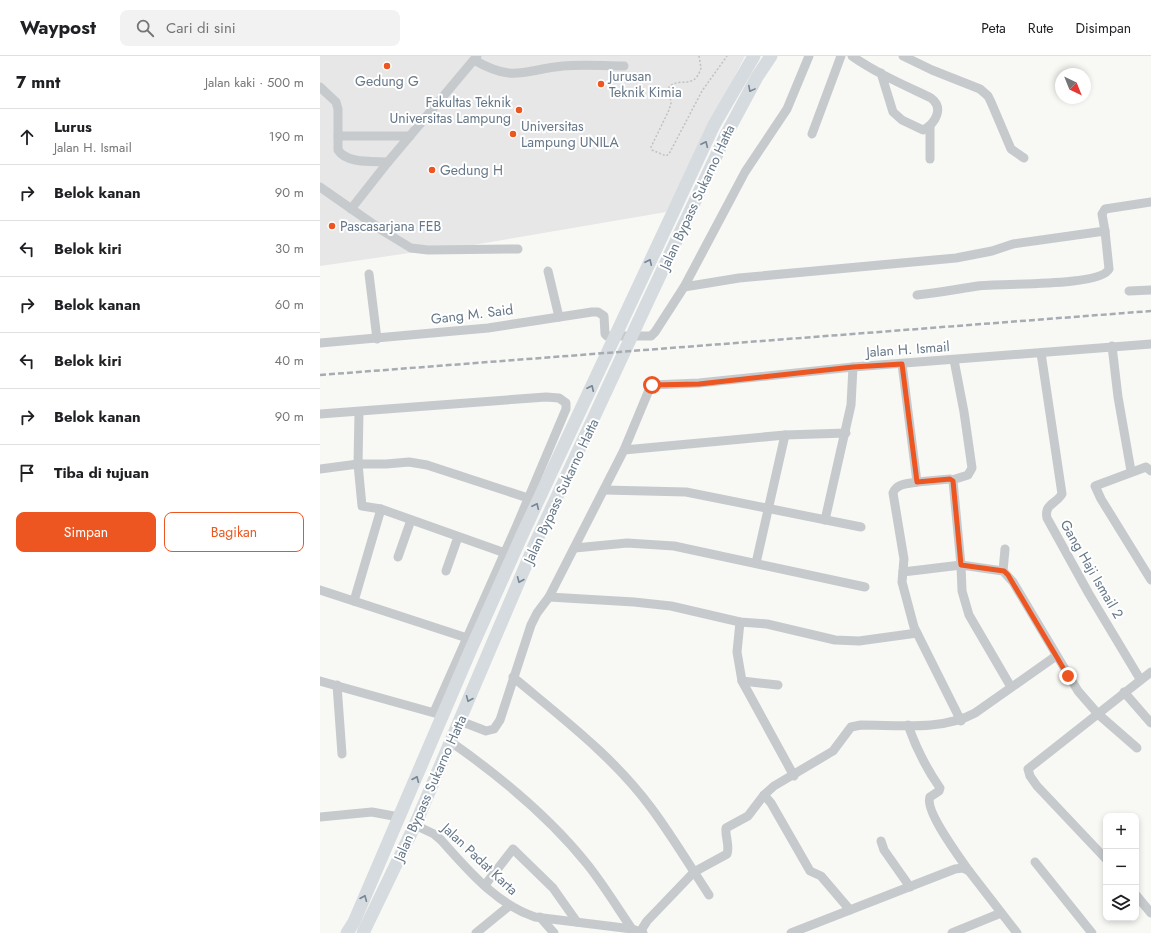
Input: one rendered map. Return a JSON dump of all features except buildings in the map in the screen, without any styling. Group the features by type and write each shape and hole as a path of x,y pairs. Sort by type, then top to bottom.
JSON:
{"highway":[{"name":"Jalan Bypass Sukarno Hatta","path":"347,933 354,922 400,817 439,714 522,535 714,125 754,56"},
{"name":"Jalan Bypass Sukarno Hatta","path":"363,933 415,825 534,546 613,379 647,303 726,135 757,77 771,56"}],"street":[{"path":"572,65 576,56"},
{"path":"684,287 745,172 788,109 809,56"},
{"path":"812,134 841,56"},
{"path":"852,56 870,68 881,73 934,100 938,108 937,116 930,126 924,130 918,128 892,112 881,73"},
{"path":"903,56 969,86 980,89 988,96 1011,149 1024,158"},
{"path":"351,209 388,162 476,58 494,70 520,74 572,65 624,66"},
{"path":"320,87 336,102 338,108 338,150 341,154 346,158 388,162"},
{"path":"930,126 930,159"},
{"path":"338,136 410,136"},
{"path":"320,187 392,237 418,249 518,249"},
{"path":"917,295 974,287 1054,283 1102,276 1109,269 1102,214 1105,209 1151,202"},
{"path":"684,287 739,278 956,258 992,251 1013,244 1105,231"},
{"path":"548,271 559,317"},
{"path":"369,274 377,338"},
{"name":"Gang M. Said","path":"320,343 488,328 598,312 604,316 605,334 607,336 653,335 684,287"},
{"path":"1128,291 1151,290"},
{"name":"Jalan H. Ismail","path":"624,450 652,385 699,384 853,367 1151,344"},
{"path":"1112,346 1118,397 1131,471"},
{"name":"Gang Haji Ismail 2","path":"1041,353 1062,494 1048,507 1046,512 1047,518 1089,594 1140,679"},
{"path":"954,360 964,412 972,468 968,475 952,480 917,482 900,485 895,488 893,493 904,559 902,582 917,633 961,720"},
{"path":"902,364 917,482"},
{"path":"825,520 846,433 851,405 853,367"},
{"path":"320,414 546,398 562,399 566,403 566,409 467,638 439,714 320,680"},
{"path":"359,412 358,464 361,503 365,507 381,509 504,553"},
{"path":"460,720 484,731 494,729 503,714 513,677 531,624 549,597 624,450 785,435 846,433"},
{"path":"756,563 770,508 785,435"},
{"path":"320,469 358,464 409,462 427,465 528,498"},
{"path":"1151,471 1146,467 1131,471 1095,486 1101,499 1151,580"},
{"path":"952,480 962,591 969,615 1011,687"},
{"path":"604,490 686,492 861,527"},
{"path":"354,601 381,509"},
{"path":"398,557 411,520"},
{"path":"446,571 458,537"},
{"path":"575,548 627,543 654,543 756,563 865,587"},
{"path":"1005,549 1004,571 1013,582 1078,691 1098,714 1137,748"},
{"path":"903,572 961,568 1004,571"},
{"path":"320,590 467,638"},
{"path":"549,597 648,603 671,606 740,622 767,624 834,640 849,642 917,633"},
{"path":"740,622 737,652 742,681 794,776"},
{"path":"451,742 487,767 555,829 591,869 638,931 694,872 727,854 729,850 726,828 748,816 764,795 774,786 794,776 833,751 851,727 862,725 938,724 961,720 975,713 1056,656"},
{"path":"1103,856 1037,786 1028,773 1028,769 1140,679 1151,672"},
{"path":"513,677 571,724 615,767 651,808 709,895"},
{"path":"742,681 778,685"},
{"path":"337,685 342,754"},
{"path":"1124,692 1151,723"},
{"path":"908,725 916,747 927,769 940,788 939,791 930,797 929,803 943,833 969,871 1017,933"},
{"path":"764,795 810,871 821,876 850,910"},
{"path":"320,817 372,812 400,817"},
{"name":"Jalan Padat Karta","path":"415,825 434,834 485,885 510,906 521,912 540,917 638,931"},
{"path":"882,841 884,850 910,887"},
{"path":"485,885 513,849 553,888 577,922"},
{"path":"1035,862 1092,933"},
{"path":"791,933 955,869 963,868 969,871"},
{"path":"1139,899 1151,913"},
{"path":"476,933 510,906"},
{"path":"952,933 1001,913"},
{"path":"540,917 554,933"}],"path":[{"path":"699,56 701,68 695,80 691,82 675,83 669,87 671,103 669,110 651,147 652,150 666,156 669,154 702,91 727,56"}],"shaded area":[{"name":"Universitas Lampung UNILA","path":"320,56 745,56 666,212 426,253 423,251 320,266"}],"railway":[{"path":"320,375 1151,311"}],"place":[{"name":"Gedung G","path":"387,66"},
{"name":"Jurusan Teknik Kimia","path":"601,84"},
{"name":"Fakultas Teknik Universitas Lampung","path":"519,110"},
{"name":"Universitas Lampung UNILA","path":"513,134"},
{"name":"Gedung H","path":"432,170"},
{"name":"Pascasarjana FEB","path":"332,226"}],"route":[{"path":"652,385 699,384 853,367 902,364 917,482 950,479 953,481 961,565 1004,571 1008,575 1068,676"}]}
